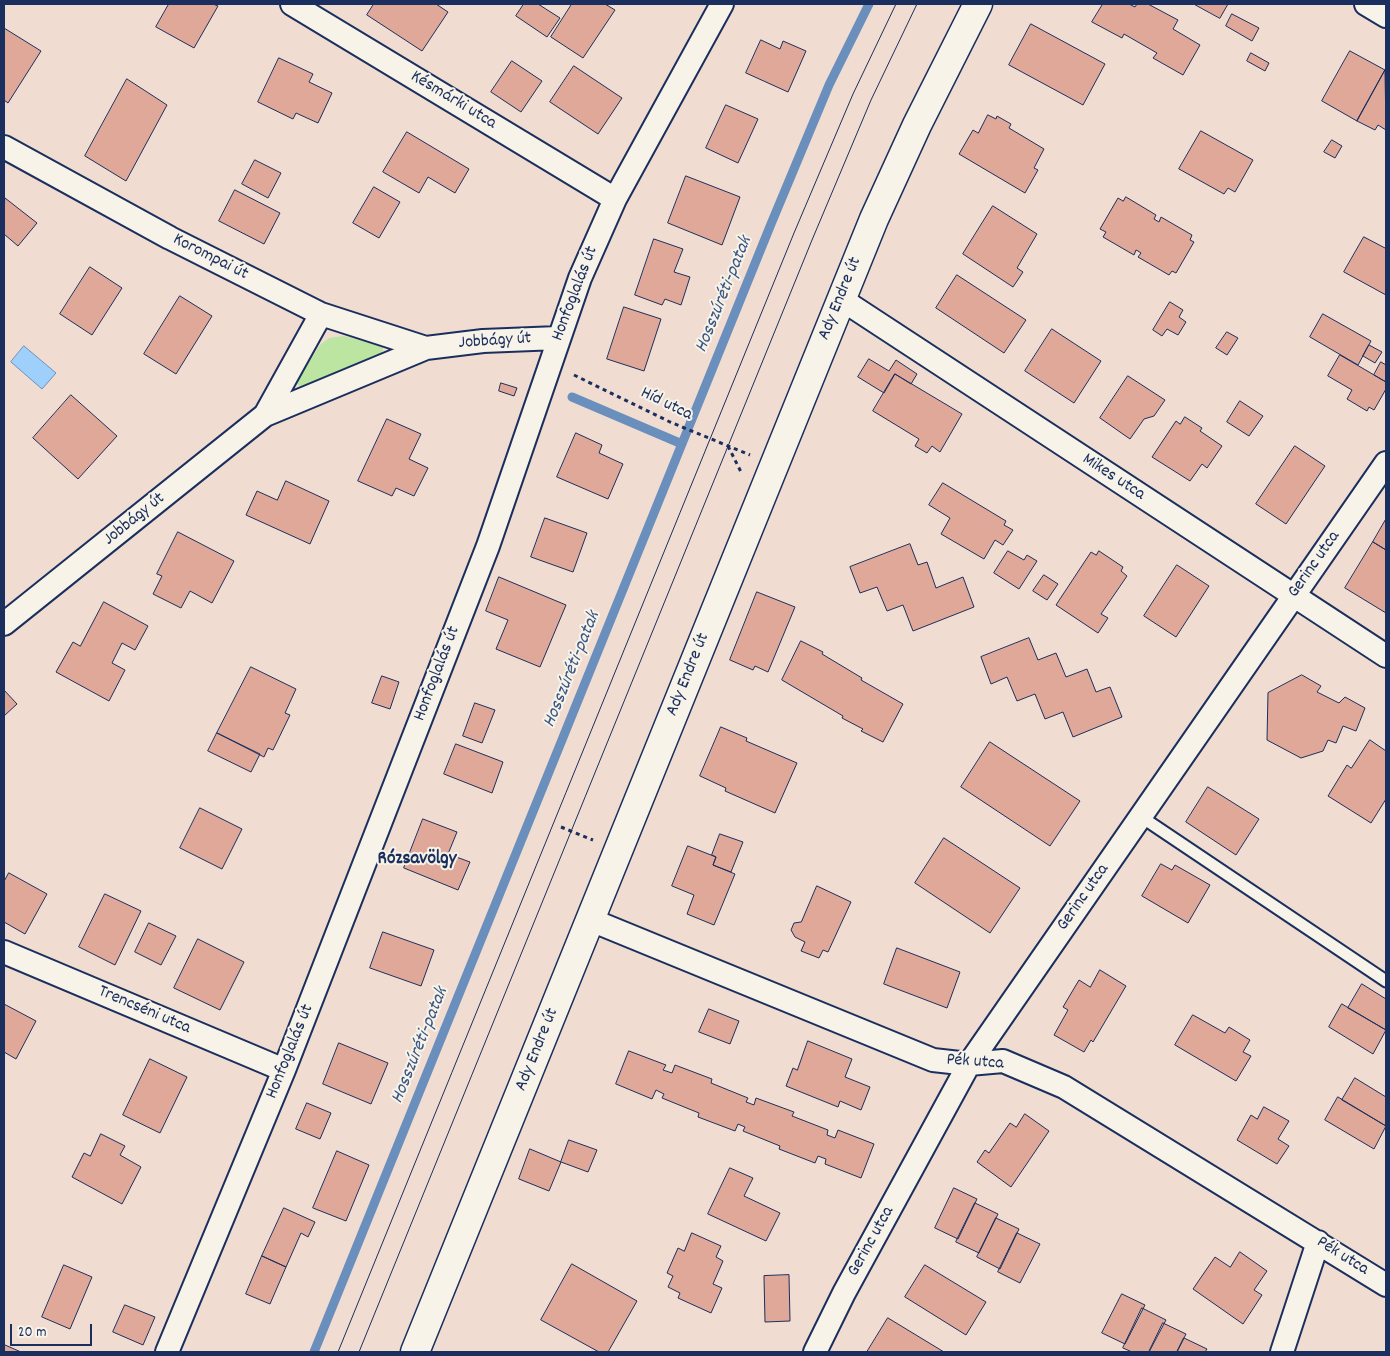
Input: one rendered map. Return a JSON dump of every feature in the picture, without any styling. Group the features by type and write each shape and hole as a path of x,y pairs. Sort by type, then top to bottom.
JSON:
{"street":[{"name":"Késmárki utca","path":"292,4 615,199"},
{"name":"Honfoglalás út","path":"167,1352 284,1070 488,546 580,278 615,199 722,4"},
{"name":"Ady Endre út","path":"415,1352 841,299 917,125 978,4"},
{"path":"1366,4 1386,16"},
{"name":"Korompai út","path":"4,147 170,238 321,314 426,348"},
{"name":"Mikes utca","path":"841,299 1386,656"},
{"name":"Jobbágy út","path":"265,415 321,314"},
{"name":"Jobbágy út","path":"4,624 265,415 426,348 483,341 558,338"},
{"name":"Gerinc utca","path":"815,1352 844,1293 969,1064 1386,463"},
{"name":"Pék utca","path":"590,920 933,1060 969,1064 1003,1061 1064,1087 1386,1285"},
{"name":"Trencséni utca","path":"4,952 284,1070"},
{"path":"1282,1352 1318,1242"}],"lane":[{"path":"1140,816 1386,982"}],"path":[{"name":"Híd utca","path":"549,364 704,438 774,464"}],"green space":[{"path":"344,336 383,346 382,357 303,390 296,382 320,345 329,338"}],"water":[{"path":"24,346 56,373 42,389 11,362"}],"building":[{"path":"169,4 213,4 218,6 194,48 156,27"},
{"path":"374,4 436,4 448,12 422,51 367,15"},
{"path":"524,4 538,4 560,18 547,37 516,16"},
{"path":"572,4 605,4 615,10 583,58 551,37"},
{"path":"1103,4 1129,4 1135,7 1137,4 1148,4 1178,20 1173,29 1200,45 1183,75 1153,58 1157,53 1124,34 1122,38 1092,22"},
{"path":"1194,4 1228,4 1220,18"},
{"path":"1232,14 1259,28 1252,41 1226,26"},
{"path":"1031,24 1105,64 1083,105 1009,65"},
{"path":"4,28 41,51 8,103 4,100"},
{"path":"761,40 780,49 783,41 806,51 788,92 746,73"},
{"path":"1350,51 1385,70 1357,121 1322,101"},
{"path":"1251,53 1269,63 1265,71 1247,61"},
{"path":"279,58 313,74 309,82 332,93 318,123 296,113 293,119 258,102"},
{"path":"512,61 542,81 521,112 491,92"},
{"path":"574,66 622,98 598,134 550,102"},
{"path":"1385,70 1386,130 1378,125 1375,130 1357,121"},
{"path":"127,79 167,105 126,181 85,156"},
{"path":"726,105 758,119 738,163 706,148"},
{"path":"988,115 996,119 997,116 1011,124 1009,128 1044,149 1034,168 1038,170 1025,193 959,154 973,130 978,133"},
{"path":"1201,131 1253,160 1235,192 1228,188 1224,194 1179,169"},
{"path":"407,132 469,169 455,193 428,177 419,193 383,172"},
{"path":"1332,140 1342,146 1335,158 1324,152"},
{"path":"255,160 281,173 268,198 242,184"},
{"path":"686,176 740,197 722,245 668,223"},
{"path":"374,187 400,202 379,238 353,223"},
{"path":"235,190 280,213 264,244 219,221"},
{"path":"1126,197 1156,215 1154,219 1159,222 1161,217 1192,235 1190,240 1194,242 1176,273 1172,271 1169,275 1138,257 1141,253 1138,251 1136,250 1134,255 1103,237 1106,232 1100,229 1118,198 1123,201"},
{"path":"5,198 37,223 18,246 4,234"},
{"path":"993,206 1037,234 1017,268 1023,272 1013,287 963,254"},
{"path":"1364,237 1386,247 1386,295 1344,272"},
{"path":"654,239 683,249 674,272 690,277 681,305 665,299 662,305 635,295"},
{"path":"90,267 122,288 92,335 60,314"},
{"path":"957,275 1026,320 1004,353 936,308"},
{"path":"180,296 212,316 176,374 144,354"},
{"path":"1170,302 1183,310 1179,317 1186,322 1178,335 1167,329 1162,336 1153,330"},
{"path":"624,307 661,319 644,371 607,359"},
{"path":"1323,314 1371,341 1358,365 1310,337"},
{"path":"1052,329 1101,361 1074,403 1025,371"},
{"path":"1227,332 1238,338 1227,355 1216,348"},
{"path":"1369,345 1382,352 1375,363 1363,356"},
{"path":"1340,355 1386,382 1386,389 1374,410 1369,407 1367,411 1347,399 1352,390 1328,376"},
{"path":"869,359 889,371 896,360 917,374 911,384 895,374 884,393 858,377"},
{"path":"1381,362 1386,365 1386,382 1374,375"},
{"path":"895,374 962,414 940,452 932,446 927,453 915,446 919,439 873,411"},
{"path":"1128,376 1165,400 1154,416 1144,419 1130,439 1100,418"},
{"path":"501,383 517,388 514,396 499,391"},
{"path":"71,395 117,436 78,479 33,438"},
{"path":"1240,401 1263,416 1249,436 1227,422"},
{"path":"1185,417 1202,428 1200,431 1222,446 1207,468 1202,464 1190,481 1152,457 1176,421 1180,424"},
{"path":"387,419 421,434 409,459 428,468 414,496 396,488 392,496 358,481"},
{"path":"576,433 602,445 599,453 623,464 608,499 557,477"},
{"path":"1295,446 1325,466 1286,524 1256,504"},
{"path":"286,481 329,501 310,544 246,515 257,491 277,500"},
{"path":"943,483 1006,521 1004,525 1013,530 1003,545 995,540 984,559 941,534 950,518 929,505"},
{"path":"545,518 587,533 573,572 531,557"},
{"path":"1386,519 1386,550 1373,542"},
{"path":"178,532 234,561 212,603 190,591 181,608 153,594 162,576 157,574"},
{"path":"1373,542 1386,550 1386,613 1345,588"},
{"path":"910,544 918,565 927,562 936,588 963,577 974,607 913,631 903,605 887,611 877,587 860,593 850,567"},
{"path":"1008,551 1024,560 1027,555 1037,561 1019,589 994,573"},
{"path":"1099,551 1123,567 1121,571 1127,576 1101,614 1108,618 1098,633 1056,605 1091,552 1096,555"},
{"path":"1177,565 1209,586 1176,637 1144,616"},
{"path":"1044,575 1058,584 1047,600 1033,591"},
{"path":"499,577 566,605 540,667 496,649 508,620 486,611"},
{"path":"757,592 795,607 768,672 755,666 753,670 730,660"},
{"path":"104,602 148,626 135,650 122,643 112,663 125,670 109,701 56,672 73,642 80,646"},
{"path":"1029,638 1038,660 1056,653 1066,677 1087,669 1096,692 1110,687 1122,717 1073,737 1063,712 1045,719 1035,694 1017,701 1007,677 991,684 981,657"},
{"path":"801,641 823,652 822,654 862,678 861,680 903,704 883,742 861,731 863,729 842,718 843,716 782,680"},
{"path":"251,667 296,689 285,713 290,715 273,750 268,748 264,757 217,733"},
{"path":"1302,675 1321,686 1317,692 1339,703 1345,697 1365,708 1356,731 1343,726 1336,743 1328,740 1323,751 1301,758 1267,740 1268,693"},
{"path":"382,676 399,682 390,709 372,703"},
{"path":"4,690 17,704 4,716"},
{"path":"475,703 495,710 482,743 463,736"},
{"path":"721,727 747,738 746,741 797,763 775,813 725,791 726,788 700,776"},
{"path":"217,733 260,754 251,772 208,751"},
{"path":"1370,740 1386,751 1386,799 1371,823 1328,796 1347,765 1351,768"},
{"path":"990,742 1080,801 1050,846 961,787"},
{"path":"456,744 503,762 492,793 444,774"},
{"path":"1208,787 1259,819 1236,855 1186,822"},
{"path":"200,808 242,829 222,869 180,848"},
{"path":"423,819 457,832 448,854 470,862 458,890 404,868"},
{"path":"720,834 743,842 731,872 713,865 716,857 712,855"},
{"path":"944,838 1020,888 990,933 915,883"},
{"path":"688,846 716,857 713,865 735,874 714,925 687,914 694,895 672,886"},
{"path":"1161,864 1172,870 1175,865 1210,885 1188,923 1142,896"},
{"path":"9,873 47,894 25,934 4,922 4,882"},
{"path":"817,886 851,902 828,952 823,950 819,958 801,951 805,942 795,937 791,930 794,923 801,922"},
{"path":"105,894 141,911 115,965 79,947"},
{"path":"149,923 176,936 161,965 135,952"},
{"path":"383,932 434,950 421,986 370,968"},
{"path":"198,939 244,962 220,1010 174,988"},
{"path":"897,948 960,972 947,1008 884,984"},
{"path":"1100,970 1126,986 1093,1042 1091,1040 1084,1052 1054,1035 1068,1010 1063,1007 1079,980 1090,987"},
{"path":"1362,984 1386,999 1386,1030 1348,1008"},
{"path":"4,1004 36,1021 16,1059 4,1052"},
{"path":"1342,1004 1386,1030 1373,1054 1329,1027"},
{"path":"709,1009 739,1021 730,1044 699,1032"},
{"path":"1193,1015 1225,1033 1229,1027 1250,1040 1243,1052 1251,1056 1236,1081 1175,1045"},
{"path":"808,1041 852,1059 845,1077 870,1087 861,1110 840,1101 838,1107 786,1086 793,1068 797,1070"},
{"path":"339,1043 388,1063 371,1104 323,1084"},
{"path":"629,1051 666,1065 663,1070 672,1073 675,1065 712,1079 711,1083 748,1098 746,1102 754,1105 756,1098 794,1112 792,1116 828,1130 827,1135 835,1138 838,1130 874,1144 861,1178 825,1164 826,1159 818,1156 815,1163 779,1149 780,1146 743,1131 745,1127 738,1124 735,1131 698,1117 699,1113 662,1098 664,1094 656,1090 652,1099 616,1084"},
{"path":"150,1059 187,1077 160,1133 123,1115"},
{"path":"1355,1078 1386,1097 1386,1126 1342,1100"},
{"path":"1338,1097 1386,1126 1374,1149 1325,1120"},
{"path":"307,1103 331,1113 320,1139 296,1129"},
{"path":"1264,1107 1289,1121 1278,1139 1289,1146 1277,1164 1237,1140 1251,1115 1257,1119"},
{"path":"1025,1114 1049,1131 1011,1187 977,1162 985,1150 989,1153 1010,1123 1016,1127"},
{"path":"101,1134 125,1146 120,1155 141,1167 122,1204 72,1177 84,1153 90,1156"},
{"path":"569,1140 597,1150 588,1172 561,1162"},
{"path":"530,1149 561,1162 549,1191 519,1179"},
{"path":"337,1151 369,1165 346,1221 313,1208"},
{"path":"730,1168 753,1178 744,1196 780,1213 766,1241 708,1214"},
{"path":"954,1188 977,1199 958,1239 935,1228"},
{"path":"975,1203 998,1214 979,1253 956,1242"},
{"path":"284,1208 315,1222 308,1237 301,1233 286,1267 262,1256"},
{"path":"996,1218 1019,1229 1000,1269 977,1257"},
{"path":"692,1233 721,1246 716,1257 723,1261 713,1284 722,1288 711,1313 678,1298 680,1293 668,1287 673,1276 667,1273 678,1248 684,1251"},
{"path":"1017,1233 1040,1244 1020,1283 998,1272"},
{"path":"1240,1252 1267,1271 1254,1290 1262,1295 1243,1324 1193,1289 1215,1257 1230,1267"},
{"path":"262,1256 286,1267 270,1304 246,1294"},
{"path":"572,1264 637,1301 608,1352 599,1352 541,1320"},
{"path":"64,1265 92,1277 70,1329 42,1317"},
{"path":"925,1265 986,1302 966,1335 905,1297"},
{"path":"789,1275 790,1321 765,1322 764,1276"},
{"path":"1122,1294 1145,1305 1125,1344 1102,1333"},
{"path":"125,1305 155,1317 143,1345 113,1332"},
{"path":"1142,1308 1166,1320 1149,1352 1132,1352 1123,1348"},
{"path":"888,1318 944,1352 867,1352"},
{"path":"1163,1323 1186,1334 1177,1352 1149,1352"},
{"path":"1184,1338 1207,1349 1205,1352 1177,1352"},
{"path":"5,1345 21,1352 4,1352"}],"waterway":[{"name":"Hosszúréti-patak","path":"314,1352 771,224 829,85 869,4"},
{"path":"572,397 682,444"}],"tram line":[{"path":"338,1352 794,233 853,94 896,4"},
{"path":"359,1352 812,240 871,100 917,4"}],"district":[{"name":"Rózsavölgy","path":"417,860"}]}
